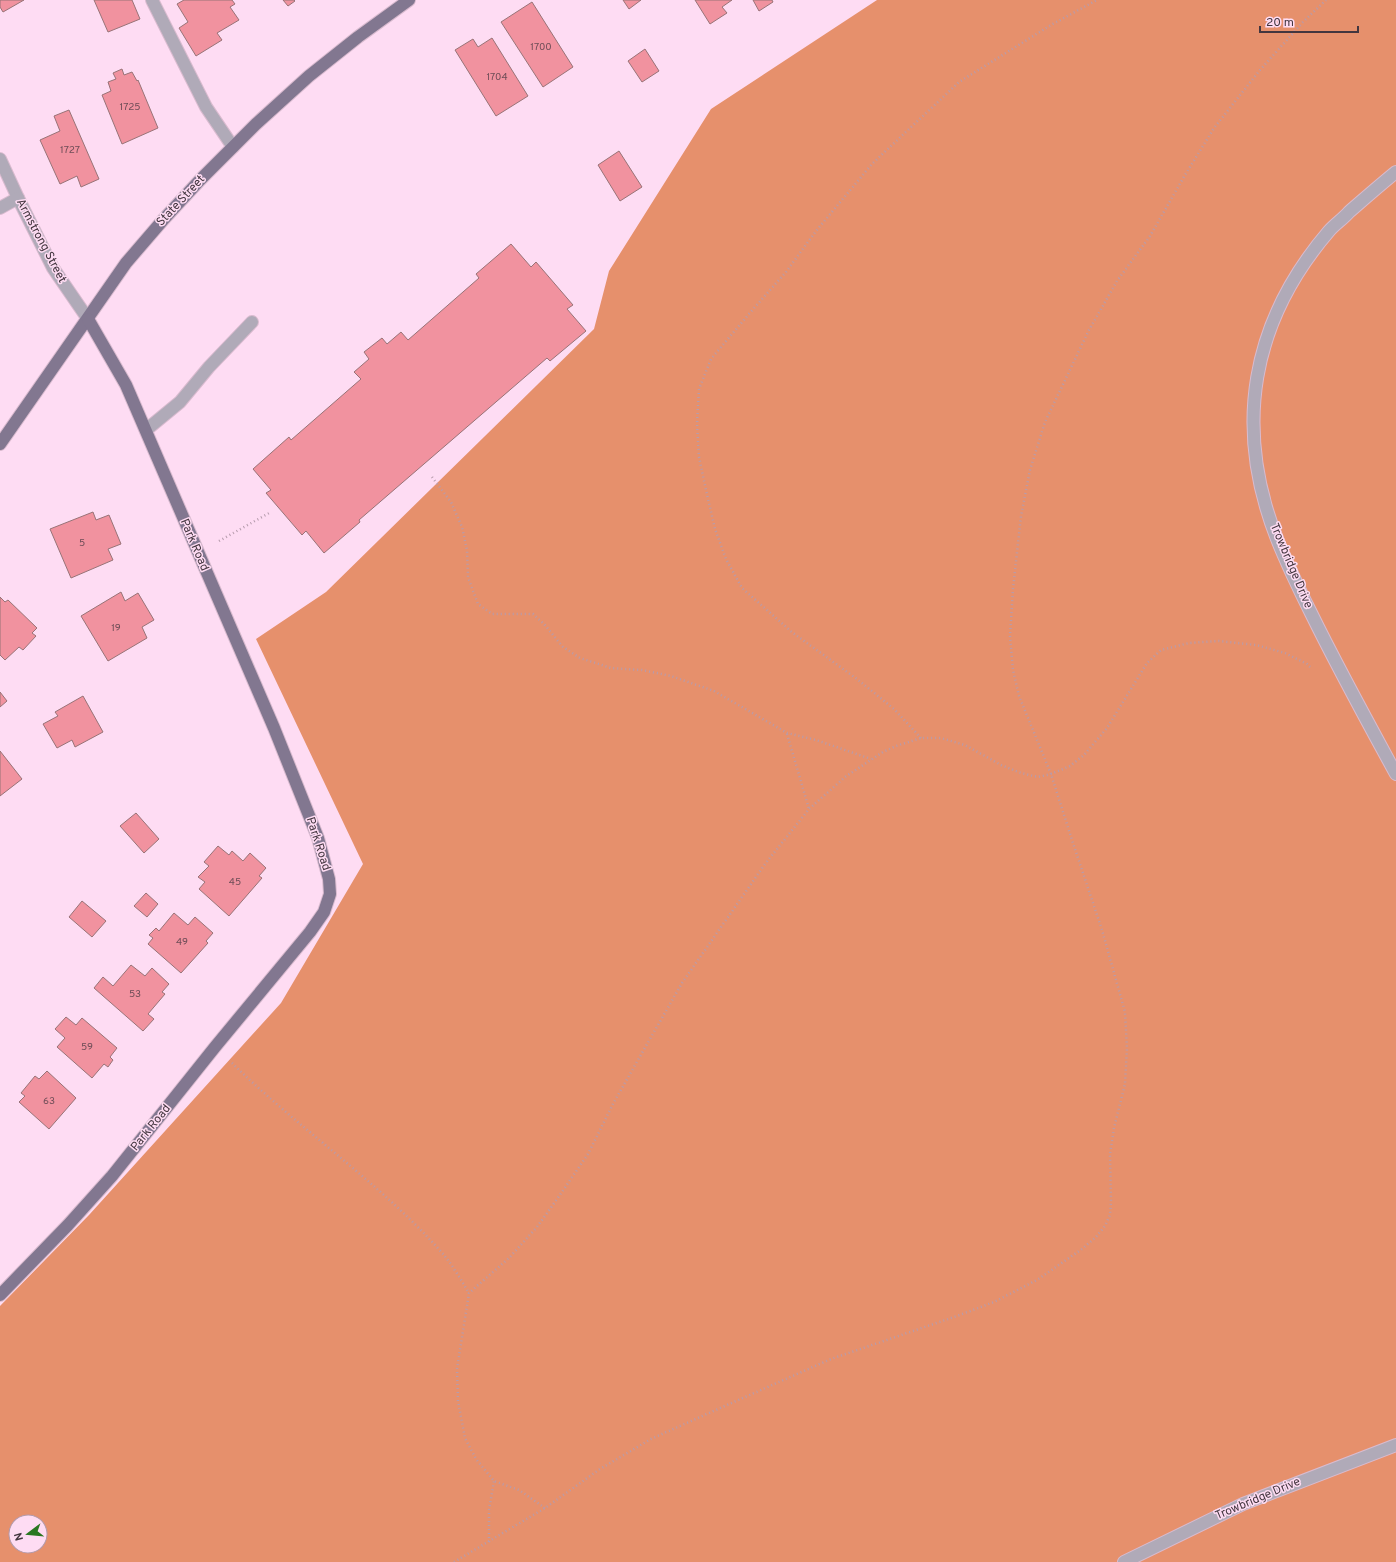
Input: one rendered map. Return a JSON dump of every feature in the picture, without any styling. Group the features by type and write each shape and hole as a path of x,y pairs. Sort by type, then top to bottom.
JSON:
{"main road":[{"name":"State Street","path":"0,444 131,258 200,180 309,76 358,37 409,0"},
{"name":"Park Road","path":"0,1295 68,1225 112,1176 215,1047 299,947 324,912 330,894 329,879 318,838 296,782 146,430 126,386 88,319"}],"street":[{"path":"152,0 206,107 233,147"},
{"name":"Armstrong Street","path":"0,159 53,268 88,319"},
{"name":"Trowbridge Drive","path":"1396,172 1330,230 1305,261 1286,293 1266,338 1256,377 1252,413 1254,453 1263,494 1276,538 1321,634 1396,774"},
{"path":"0,208 18,198"},
{"path":"146,430 164,417 180,402 209,367 252,322"},
{"name":"Trowbridge Drive","path":"1124,1562 1243,1504 1396,1445"}],"path":[{"path":"921,738 894,709 857,679 793,633 742,588 726,559 715,529 706,490 699,457 697,424 699,389 712,359 786,272 816,231 872,164 959,82 1051,25 1097,0"},
{"path":"454,1562 545,1508 600,1469 651,1439 831,1359 994,1302 1037,1280 1082,1249 1096,1237 1105,1226 1110,1215 1111,1202 1110,1154 1114,1128 1125,1084 1127,1048 1125,1012 1102,930 1051,774 1019,696 1013,670 1010,636 1013,589 1021,516 1030,470 1044,422 1089,330 1117,281 1150,236 1214,128 1260,70 1303,22 1326,0"},
{"path":"432,477 452,502 462,527 467,550 468,577 478,604 492,614 533,614 544,624 562,647 580,658 611,668 642,670 671,676 714,691 787,733 816,740 871,759"},
{"path":"234,533 271,512"},
{"path":"545,1508 519,1490 494,1481 476,1459 465,1438 458,1401 457,1369 469,1293 508,1258 537,1227 555,1202 588,1154 614,1102 682,983 765,864 809,809 845,777 871,759 896,746 921,738 941,738 965,745 1001,765 1021,773 1038,777 1051,774 1070,766 1084,755 1107,728 1147,663 1161,650 1189,643 1219,641 1256,645 1285,652 1307,664 1312,669"},
{"path":"787,733 809,809"},
{"path":"215,1047 243,1074 325,1146 375,1186 445,1256 469,1293"},
{"path":"489,1542 489,1510 494,1481"}],"shaded area":[{"path":"877,0 1396,0 1396,1562 0,1562 0,1306 89,1215 281,1003 363,864 256,639 326,592 594,329 609,271 711,109"}],"building":[{"path":"0,0 24,0 3,12 0,7"},
{"path":"94,0 132,0 140,19 108,32"},
{"path":"184,0 232,0 235,4 230,7 239,20 217,33 222,40 196,56 179,28 188,22 177,4"},
{"path":"283,0 294,0 295,1 288,6"},
{"path":"623,0 641,0 629,9"},
{"path":"695,0 732,0 722,7 727,13 710,24"},
{"path":"753,0 772,0 773,2 759,11"},
{"path":"532,2 573,67 543,87 501,22"},
{"path":"492,38 528,96 496,116 455,50 473,39 478,47"},
{"path":"645,49 659,71 642,82 628,61"},
{"path":"122,69 124,75 132,72 137,81 138,80 158,128 122,144 102,95 111,91 108,82 116,79 113,73"},
{"path":"69,110 99,179 81,187 77,176 60,184 40,140 60,131 54,116"},
{"path":"619,151 642,187 620,201 598,165"},
{"path":"511,244 531,267 536,262 573,305 567,309 586,331 550,361 547,358 359,520 360,522 324,553 306,531 302,535 266,493 271,490 253,469 289,437 291,440 361,379 354,372 369,359 364,352 382,338 387,344 401,332 408,340 479,278 476,274"},
{"path":"93,512 96,520 109,515 121,544 108,549 113,560 71,578 50,529"},
{"path":"121,592 125,601 138,593 154,620 142,627 147,638 108,661 81,616"},
{"path":"0,597 5,602 8,600 37,628 32,633 36,636 23,650 19,647 5,660 0,655"},
{"path":"0,692 7,701 0,707"},
{"path":"83,696 103,732 75,747 72,740 57,748 43,724 58,716 55,712"},
{"path":"0,751 22,779 0,796"},
{"path":"136,813 159,839 144,853 120,826"},
{"path":"218,846 229,855 232,851 243,861 250,853 266,868 259,876 262,878 229,916 199,889 205,882 198,877 209,866 204,862"},
{"path":"146,893 158,904 147,917 134,906"},
{"path":"82,901 106,921 92,937 69,917"},
{"path":"174,913 188,925 195,917 213,933 206,941 208,943 181,973 148,944 153,938 149,935 156,928 159,931"},
{"path":"131,965 145,976 152,968 169,984 162,992 165,994 148,1014 154,1019 143,1031 94,988 103,977 113,986"},
{"path":"66,1017 76,1025 82,1018 117,1048 110,1057 113,1060 108,1067 104,1064 92,1078 57,1047 65,1038 55,1029"},
{"path":"47,1071 76,1098 49,1129 19,1102 25,1096 21,1093 35,1076 39,1079"}]}
